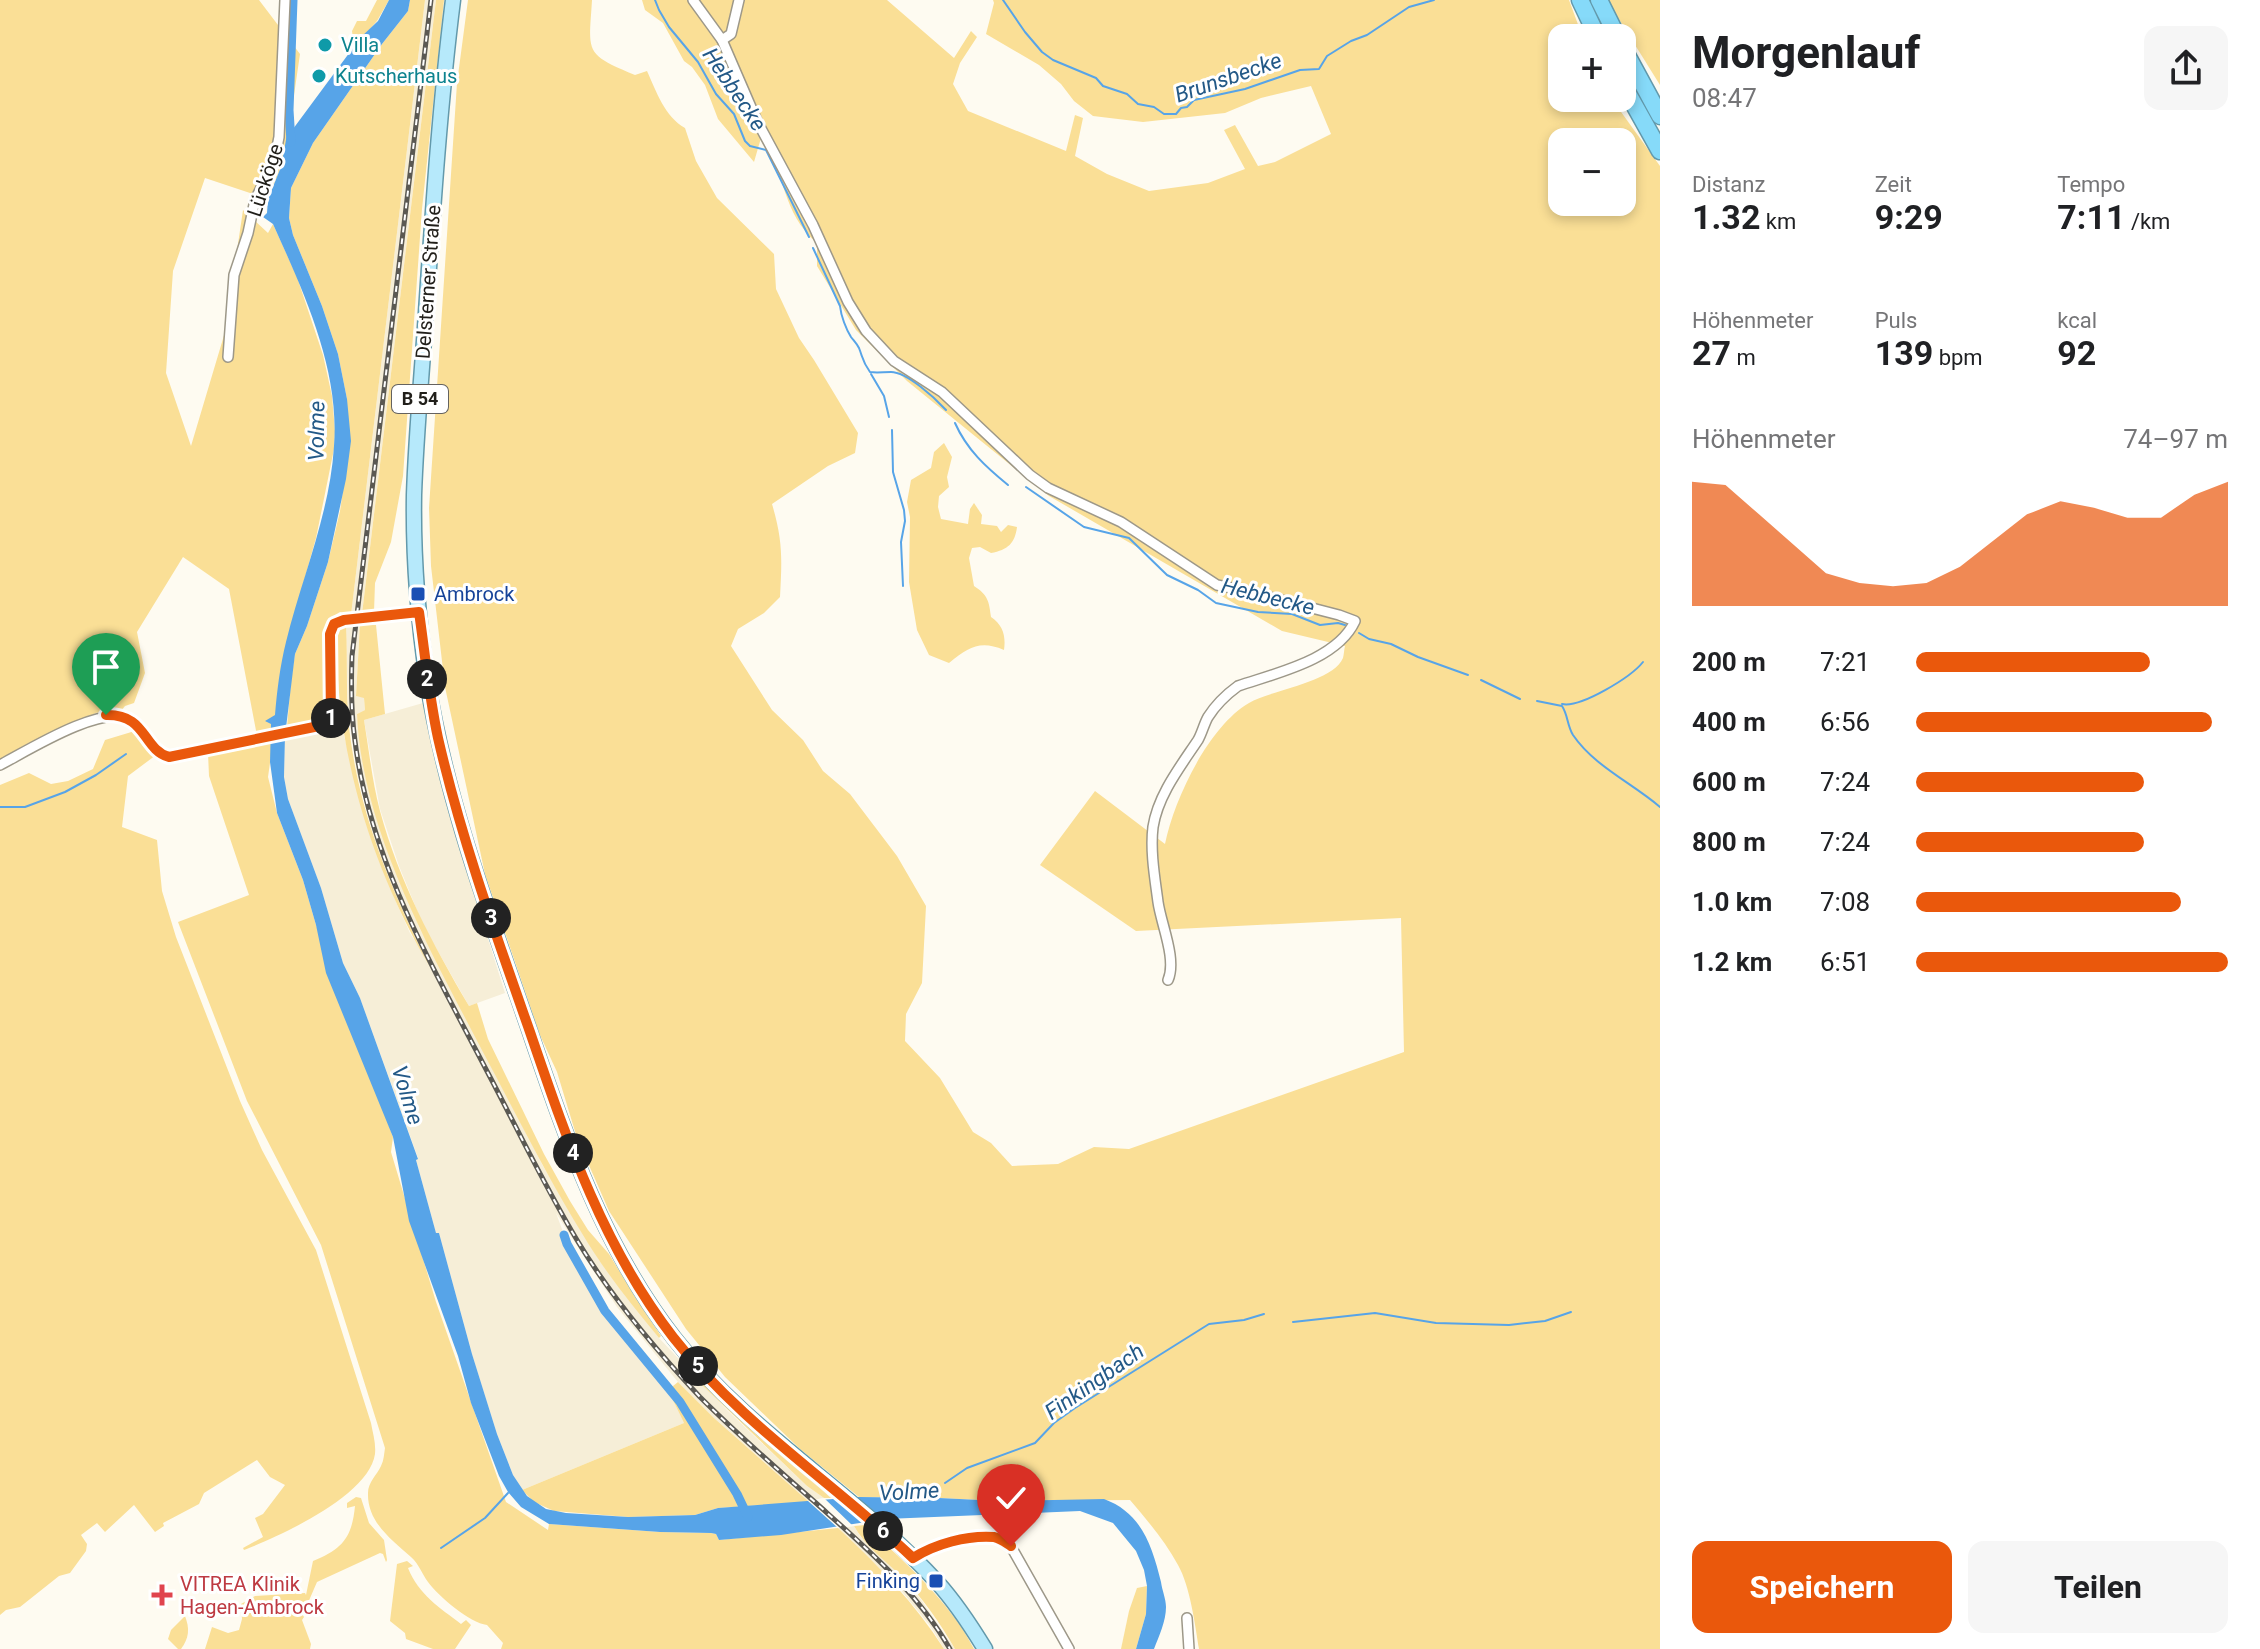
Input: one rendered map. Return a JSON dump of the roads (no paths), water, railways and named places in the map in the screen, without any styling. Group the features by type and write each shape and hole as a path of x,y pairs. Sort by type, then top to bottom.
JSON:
{"highway":[{"path":"1580,0 1591,24"},
{"path":"1599,0 1611,24"},
{"path":"1636,72 1660,116"},
{"path":"1636,108 1660,151"}],"main road":[{"name":"Delsterner Straße","path":"453,0 440,121 417,453 415,547 426,674 438,736 471,857 564,1130 597,1213 645,1299 693,1361 737,1406 913,1558"},
{"name":"B 54","path":"913,1558 960,1611 985,1649"}],"street":[{"name":"Lücköge","path":"228,357 234,275 255,200 274,162 279,137 285,0"},
{"path":"693,0 722,40 757,121 813,225 848,302 866,331 894,361 942,392 1039,482 1121,522 1217,585 1355,621 1334,648 1299,665 1238,686 1230,692 1209,716 1200,737 1183,760 1165,794 1153,827 1153,849 1158,902 1172,964 1168,980"},
{"path":"722,40 731,34 739,0"},
{"path":"0,765 57,735 106,715 133,722 161,754 169,757 325,724 331,718 330,634 334,624 344,620 419,612"},
{"path":"913,1558 926,1549 961,1540 1000,1539 1013,1550 1069,1649"},
{"path":"1187,1618 1189,1649"}],"water":[{"path":"389,0 410,0 408,11 313,143 291,188 289,218 293,235 338,354 351,441 328,562 295,654 285,736 284,777 288,799 321,888 343,963 360,998 418,1159 436,1233 439,1233 472,1354 513,1475 527,1496 546,1509 628,1517 695,1515 718,1508 859,1497 1000,1501 1104,1499 1117,1505 1136,1522 1154,1556 1166,1607 1164,1623 1154,1649 1136,1649 1146,1614 1147,1586 1136,1551 1113,1523 1080,1511 886,1519 781,1535 719,1540 716,1534 711,1533 549,1524 521,1507 499,1476 409,1221 393,1137 326,973 303,880 277,813 270,762 271,724 265,721 275,715 286,642 327,496 334,446 334,417 326,360 308,304 273,224 263,217 267,213 268,199 281,167 288,129 293,129 361,37 378,21"}],"waterway":[{"path":"291,142 289,110 293,0"},
{"name":"Hebbecke","path":"655,0 669,27 698,62 716,94 734,114 745,141 750,146 766,150 809,237"},
{"name":"Brunsbecke","path":"1003,0 1025,32 1053,60 1096,78 1103,86 1127,94 1138,104 1154,107 1164,114 1176,114 1194,100 1245,89 1300,70 1319,69 1327,56 1351,41 1367,35 1409,7 1434,0"},
{"name":"Hebbecke","path":"813,248 840,306 847,330 870,372 905,376 946,410"},
{"path":"871,374 884,396 889,417"},
{"name":"Hebbecke","path":"955,423 965,442 1008,485"},
{"path":"892,430 893,472 905,521 901,542 903,586"},
{"name":"Hebbecke","path":"1026,487 1084,527 1129,538 1167,575 1216,603 1258,612 1292,614 1320,625 1345,625"},
{"name":"Hebbecke","path":"1359,633 1468,675"},
{"path":"1562,704 1581,701 1605,690 1643,662"},
{"name":"Hebbecke","path":"1481,680 1520,699"},
{"name":"Hebbecke","path":"1537,701 1562,706 1571,731 1582,746 1602,765 1660,807"},
{"path":"0,807 25,807 65,792 126,754"},
{"path":"564,1235 605,1311 680,1402 748,1517"},
{"name":"Finkingbach","path":"1293,1322 1375,1313 1436,1323 1509,1325 1545,1321 1571,1312"},
{"name":"Finkingbach","path":"945,1483 967,1468 1035,1443 1054,1423 1075,1408 1209,1324 1264,1314"},
{"path":"441,1548 485,1518 508,1493"}],"railway":[{"path":"431,0 352,656 355,741 375,829 389,871 426,954 554,1200 604,1282 650,1341 700,1397 853,1536 906,1589 950,1649"}],"place":[{"name":"Villa","path":"325,45"},
{"name":"Kutscherhaus","path":"319,76"},
{"name":"Ambrock","path":"418,594"},
{"name":"Finking","path":"936,1581"},
{"name":"VITREA Klinik Hagen-Ambrock","path":"162,1595"}],"water label":[{"name":"Volme","path":"316,431"},
{"name":"Volme","path":"408,1095"},
{"name":"Volme","path":"909,1491"}]}
